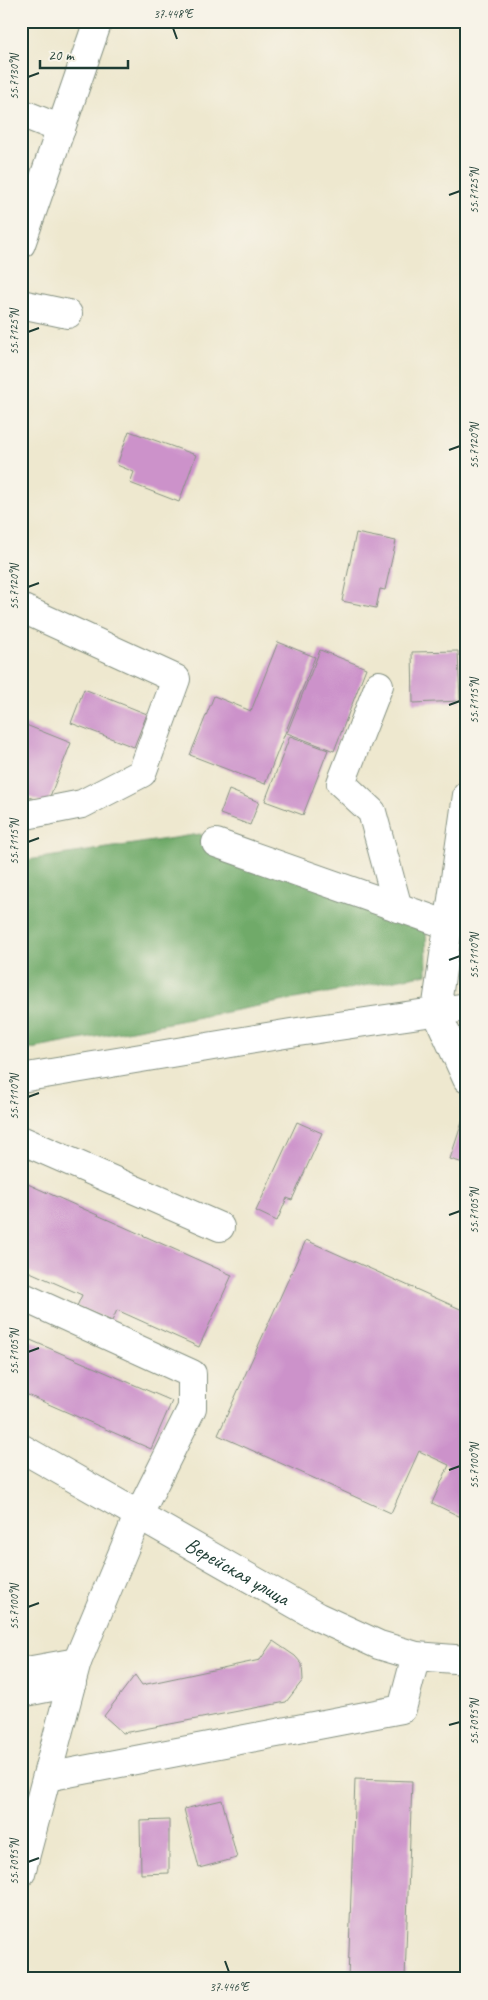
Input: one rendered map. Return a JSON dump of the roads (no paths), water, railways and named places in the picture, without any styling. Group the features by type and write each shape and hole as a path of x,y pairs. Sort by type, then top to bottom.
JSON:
{"street":[{"path":"21,244 98,21"},
{"path":"21,113 61,129"},
{"path":"21,304 68,314"},
{"path":"21,608 176,679 142,773 82,804 21,816"},
{"path":"379,685 341,783 372,812 398,908"},
{"path":"467,795 436,1011 467,1079"},
{"path":"216,842 448,925"},
{"path":"21,1078 467,1006"},
{"path":"21,1140 220,1227"},
{"path":"21,1296 192,1374 192,1408 138,1516 74,1672 47,1778 27,1831 21,1873"},
{"name":"Верейская улица","path":"21,1448 318,1617 379,1645 416,1656 467,1660"},
{"path":"47,1778 402,1708 416,1656"},
{"path":"21,1672 74,1672"},
{"path":"21,1693 74,1672"}]}
